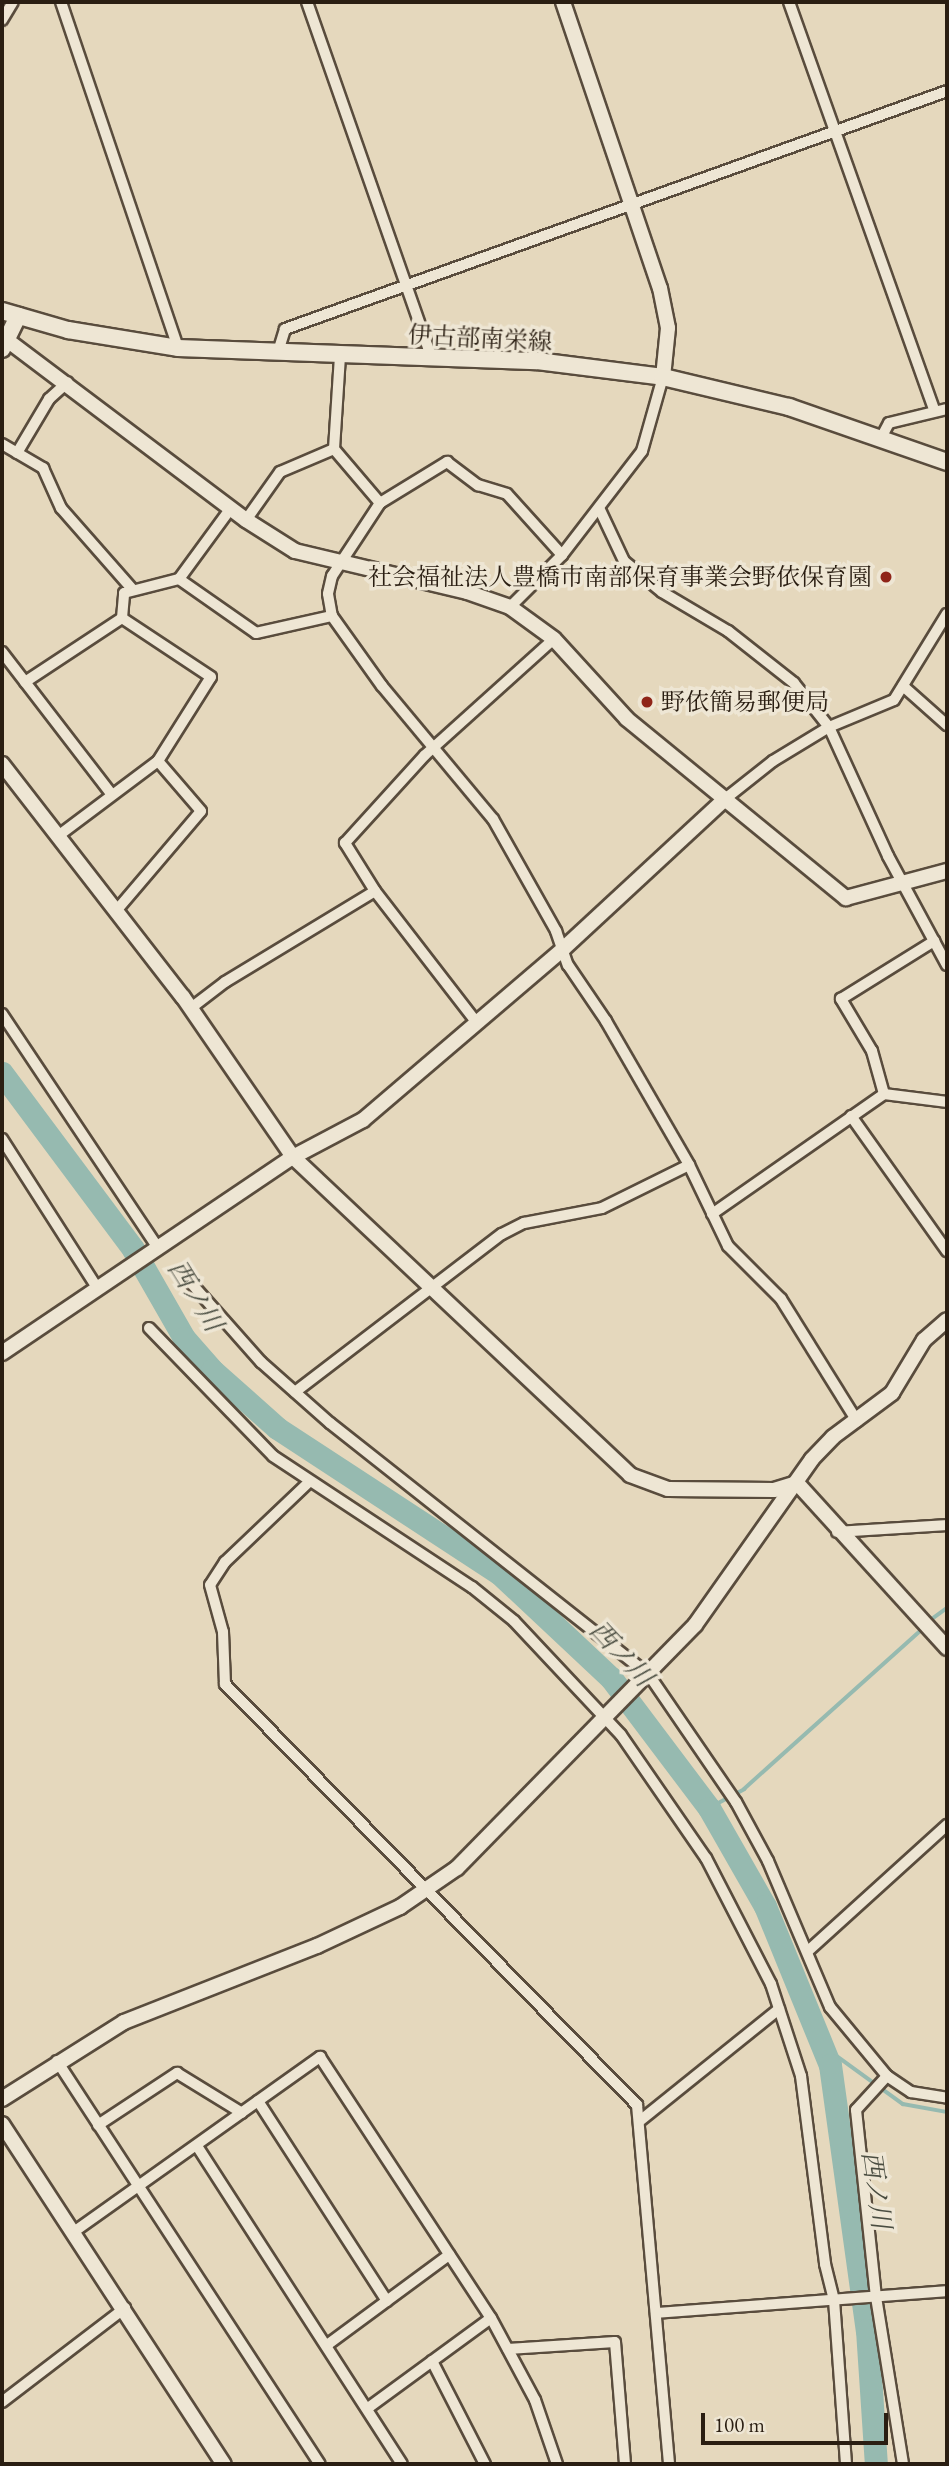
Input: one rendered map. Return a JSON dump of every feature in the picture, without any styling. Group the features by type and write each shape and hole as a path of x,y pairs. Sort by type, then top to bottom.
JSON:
{"main road":[{"name":"伊古部南栄線","path":"2,312 178,348 340,356 537,361 663,377 789,407 947,463"},
{"path":"5,344 18,316"}],"street":[{"path":"2,20 13,2"},
{"path":"61,2 178,348"},
{"path":"307,2 431,357"},
{"path":"510,607 562,555 642,451 663,377 668,328 631,202 563,2"},
{"path":"789,2 935,411"},
{"path":"278,352 285,330 631,202 947,91"},
{"path":"5,344 68,382 246,520 295,551 340,564 467,592 510,607 554,639 627,719 846,898 947,871"},
{"path":"340,356 334,449 380,503"},
{"path":"17,453 49,399 68,382"},
{"path":"881,438 889,423 947,409"},
{"path":"2,444 43,468 61,508 133,590"},
{"path":"246,520 280,472 334,449"},
{"path":"562,555 507,494 478,485 447,462 380,503 340,564 328,594 332,616 382,686 436,747 493,819 563,949 568,965 606,1021 689,1165 728,1246 781,1299 857,1421"},
{"path":"122,618 124,593 179,579 231,508"},
{"path":"600,509 624,561 662,592 728,631 794,683 829,727 902,884 947,965"},
{"path":"179,579 256,633 332,616"},
{"path":"2,1353 96,1286 293,1157 363,1120 563,949 725,799 773,761 829,727 894,700 947,614"},
{"path":"25,682 122,618"},
{"path":"58,836 158,761 211,677 122,618"},
{"path":"477,1023 375,891 345,843 436,747 554,639"},
{"path":"2,652 112,795"},
{"path":"903,685 947,725"},
{"path":"116,911 201,811 158,761"},
{"path":"2,764 191,1008 293,1157 435,1287 630,1475 668,1489 774,1490 797,1483"},
{"path":"191,1008 225,982 375,891"},
{"path":"884,1094 872,1051 841,999 934,941"},
{"path":"2,1014 157,1246"},
{"path":"712,1214 884,1094 947,1102"},
{"path":"851,1116 947,1251"},
{"path":"2,1139 96,1286"},
{"path":"295,1392 502,1234 524,1223 602,1208 689,1165"},
{"path":"191,1283 295,1392 649,1675 736,1802 808,1951 830,2007 885,2078 911,2092 947,2098"},
{"path":"2,2099 57,2062 132,2018 247,1977 429,1889 457,1868 601,1717 649,1675 695,1625 833,1437 892,1393 924,1339 947,1320"},
{"path":"149,1328 250,1435 308,1483 471,1587 514,1621 646,1767 706,1858 730,1899 779,2009 801,2077 825,2264 834,2300 846,2464"},
{"path":"308,1483 225,1562 210,1585 222,1632 225,1684 429,1889 634,2102 641,2120 669,2464"},
{"path":"797,1483 837,1532 947,1648"},
{"path":"837,1532 947,1525"},
{"path":"808,1951 947,1825"},
{"path":"641,2120 779,2009"},
{"path":"75,2231 320,2057 491,2318 535,2400 557,2464"},
{"path":"57,2062 320,2464"},
{"path":"98,2125 177,2073 242,2113"},
{"path":"885,2078 856,2110 874,2297 903,2464"},
{"path":"258,2101 387,2301"},
{"path":"2,2124 75,2231 224,2464"},
{"path":"197,2146 369,2408 400,2463"},
{"path":"327,2345 449,2255"},
{"path":"656,2313 947,2291"},
{"path":"2,2402 125,2308"},
{"path":"369,2408 491,2318"},
{"path":"508,2349 615,2342 625,2464"},
{"path":"432,2361 485,2464"}],"waterway":[{"name":"西ノ川","path":"2,1073 133,1249 184,1338 212,1370 277,1428 499,1573 611,1678 709,1808 765,1906 830,2065 867,2330 876,2464"},
{"path":"932,1619 947,1608"},
{"path":"709,1808 744,1789 921,1630"},
{"path":"823,2046 903,2104 947,2112"}],"place":[{"name":"社会福祉法人豊橋市南部保育事業会野依保育園","path":"886,577"},
{"name":"野依簡易郵便局","path":"647,702"}]}
